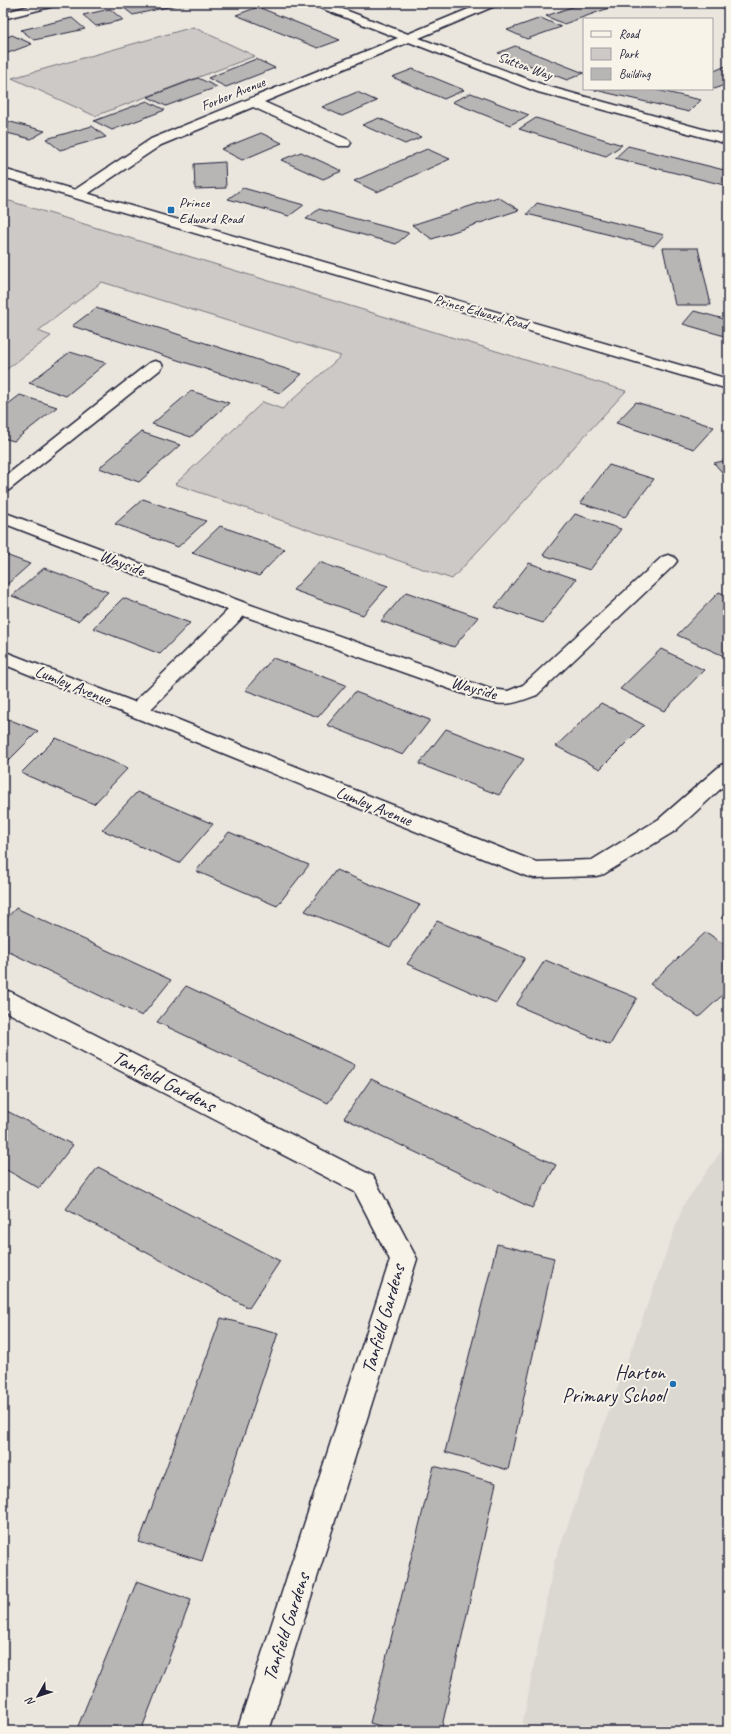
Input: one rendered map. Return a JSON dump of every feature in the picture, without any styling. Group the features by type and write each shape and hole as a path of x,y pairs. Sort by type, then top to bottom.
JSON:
{"street":[{"path":"3,16 54,3"},
{"name":"Sutton Way","path":"317,3 542,89 723,138"},
{"name":"Forber Avenue","path":"78,194 156,142 493,3"},
{"path":"253,102 344,143"},
{"path":"723,138 728,126"},
{"name":"Prince Edward Road","path":"3,172 728,384"},
{"path":"3,486 155,366"},
{"name":"Wayside","path":"3,517 241,608 488,695 510,698 530,690 668,561"},
{"path":"137,711 241,608"},
{"name":"Lumley Avenue","path":"3,657 534,870 596,868 667,825 728,770"},
{"name":"Tanfield Gardens","path":"3,999 364,1184 404,1260 253,1731"}],"shaded area":[{"name":"Harton Primary School","path":"728,1141 728,1731 521,1731 554,1563 683,1206"}],"green space":[{"path":"193,27 255,56 95,116 12,78"},
{"path":"3,199 626,391 452,579 175,484 263,402 282,409 341,356 102,282 38,331 51,336 3,372"}],"building":[{"path":"173,3 176,5 133,15 119,4"},
{"path":"415,3 438,3 426,7"},
{"path":"583,3 623,3 564,24 546,16"},
{"path":"258,7 340,40 318,48 236,15"},
{"path":"110,9 123,20 96,26 83,15"},
{"path":"72,18 85,29 34,40 21,30"},
{"path":"541,18 561,27 527,39 507,30"},
{"path":"12,35 32,44 8,53 3,51 3,39"},
{"path":"515,46 583,73 567,80 498,53"},
{"path":"256,59 275,68 226,87 208,78"},
{"path":"728,65 728,83 715,89 713,88 713,72"},
{"path":"413,69 464,90 444,99 392,77"},
{"path":"198,78 217,87 166,106 148,97"},
{"path":"595,90 656,90 701,100 689,112"},
{"path":"357,92 377,101 342,116 322,107"},
{"path":"471,93 529,115 510,125 452,102"},
{"path":"147,101 165,110 112,130 94,121"},
{"path":"379,118 421,137 405,144 362,125"},
{"path":"536,118 622,145 606,156 519,129"},
{"path":"3,120 45,131 31,139 3,132"},
{"path":"92,126 106,137 60,150 46,139"},
{"path":"261,133 282,143 242,160 221,149"},
{"path":"628,146 728,171 728,186 615,158"},
{"path":"427,149 450,159 377,192 354,181"},
{"path":"301,152 342,171 323,179 281,160"},
{"path":"225,162 226,188 195,189 194,164"},
{"path":"243,188 304,205 289,216 228,199"},
{"path":"498,197 519,210 432,239 412,225"},
{"path":"537,203 664,235 654,246 527,214"},
{"path":"319,209 409,233 396,244 306,219"},
{"path":"663,248 698,248 711,305 675,305"},
{"path":"96,308 302,374 280,393 72,326"},
{"path":"694,311 728,320 728,337 683,324"},
{"path":"70,352 106,363 66,396 29,383"},
{"path":"191,391 229,403 191,437 152,424"},
{"path":"20,395 57,407 14,441 3,438 3,408"},
{"path":"636,402 714,427 694,449 616,423"},
{"path":"141,432 180,445 139,482 99,468"},
{"path":"728,460 728,479 714,463"},
{"path":"609,465 654,479 625,517 580,503"},
{"path":"143,499 206,521 178,547 115,524"},
{"path":"575,514 621,529 590,570 543,555"},
{"path":"220,526 285,549 259,576 192,553"},
{"path":"3,554 30,564 3,588"},
{"path":"319,562 388,586 363,615 293,590"},
{"path":"529,563 576,579 543,623 495,607"},
{"path":"44,568 108,592 78,621 12,596"},
{"path":"406,592 478,617 454,647 381,621"},
{"path":"719,592 728,596 728,652 724,656 677,635"},
{"path":"123,598 190,623 160,654 93,628"},
{"path":"661,649 704,670 664,711 620,689"},
{"path":"273,658 346,685 318,717 245,690"},
{"path":"355,692 430,720 403,755 327,725"},
{"path":"601,703 644,725 600,769 556,746"},
{"path":"3,717 38,731 3,766"},
{"path":"446,729 524,759 499,795 419,764"},
{"path":"56,738 128,768 94,804 21,773"},
{"path":"137,792 213,824 179,863 102,830"},
{"path":"229,832 309,865 277,906 196,871"},
{"path":"336,870 420,905 390,947 305,911"},
{"path":"16,908 171,980 142,1016 3,949 3,922"},
{"path":"728,910 728,922 721,918"},
{"path":"437,921 525,958 496,1003 407,964"},
{"path":"706,932 728,947 728,990 699,1017 650,984"},
{"path":"545,960 637,998 610,1045 516,1005"},
{"path":"186,986 355,1065 328,1103 157,1022"},
{"path":"371,1079 556,1165 532,1208 344,1118"},
{"path":"3,1109 73,1145 39,1188 3,1168"},
{"path":"98,1167 280,1261 249,1308 66,1209"},
{"path":"497,1244 554,1258 508,1470 445,1452"},
{"path":"221,1318 278,1333 202,1561 139,1542"},
{"path":"434,1466 496,1483 441,1731 397,1731 370,1723"},
{"path":"137,1581 191,1600 141,1731 76,1731"}],"place":[{"name":"Prince Edward Road","path":"171,210"},
{"name":"Harton Primary School","path":"673,1384"}]}
